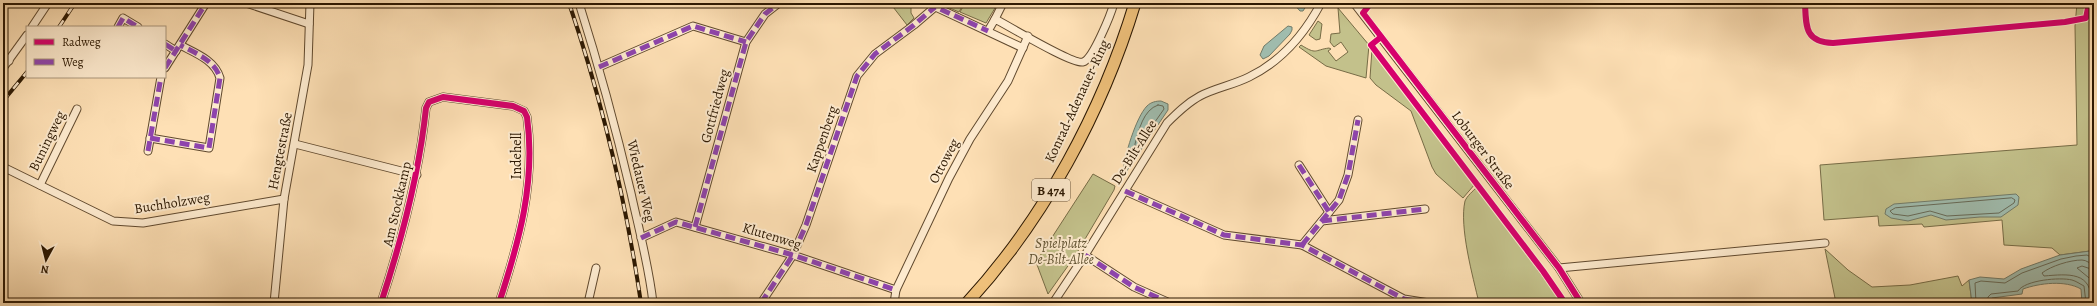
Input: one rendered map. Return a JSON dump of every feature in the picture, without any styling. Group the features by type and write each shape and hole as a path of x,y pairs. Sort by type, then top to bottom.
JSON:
{"main road":[{"name":"Konrad-Adenauer-Ring","path":"967,303 1016,243 1065,165 1100,95 1135,3"}],"street":[{"path":"33,26 48,3"},
{"path":"166,66 206,3"},
{"path":"246,3 309,24"},
{"name":"Hengtestraße","path":"274,303 284,199 308,65 310,3"},
{"name":"Wiedauer Weg","path":"579,3 599,67 641,238 653,303"},
{"name":"Gottfriedweg","path":"695,227 746,42 765,14 779,3"},
{"path":"927,3 1023,48"},
{"path":"988,31 1003,3"},
{"path":"995,19 1028,36 1036,43 1074,61 1083,62 1088,60 1114,3"},
{"name":"De-Bilt-Allee","path":"1053,303 1085,255 1160,133 1174,116 1200,96 1249,77 1278,58 1301,37 1321,3"},
{"name":"Loburger Straße","path":"1354,3 1559,268 1581,303"},
{"name":"Kappenberg","path":"761,303 793,255 806,225 857,76 875,54 935,7"},
{"path":"119,26 123,18 136,26"},
{"path":"599,67 693,26 746,42"},
{"path":"3,68 26,36"},
{"name":"Ottoweg","path":"894,303 896,290 949,178 970,139 1008,81 1028,36"},
{"path":"150,138 209,148 220,78 218,71 203,58 166,44"},
{"path":"3,56 9,61"},
{"path":"148,151 161,78"},
{"name":"Indehell","path":"426,108 429,102 444,97 513,106 524,111 527,117 531,159 525,211 513,259 499,303"},
{"name":"Buningweg","path":"40,185 77,108"},
{"name":"Am Stockkamp","path":"381,303 397,256 417,175 426,108"},
{"path":"1302,245 1339,200 1348,175 1358,120"},
{"path":"295,144 417,175"},
{"path":"1299,165 1329,212"},
{"name":"Buchholzweg","path":"3,167 113,221 128,223 143,223 284,199"},
{"path":"1125,190 1168,212 1224,235 1302,245 1404,299 1429,303"},
{"path":"1322,221 1425,209"},
{"name":"Klutenweg","path":"641,238 676,222 793,255 896,290"},
{"path":"1559,268 1825,242"},
{"path":"1085,255 1134,287 1170,303"},
{"path":"588,303 596,268"}],"green space":[{"path":"890,3 911,3 911,13 914,18 907,25"},
{"path":"938,3 964,3 959,12"},
{"path":"965,3 998,3 986,23 960,12"},
{"path":"2077,3 2094,3 2094,258 2090,251 2060,255 2052,248 2004,245 2002,220 1924,227 1922,224 1879,226 1878,216 1824,220 1820,165 2077,145 2075,26"},
{"path":"1338,8 1369,45 1366,78 1326,66 1299,47 1301,45 1313,51 1329,48 1331,49 1328,51 1336,61 1348,52 1341,42 1334,47 1330,42 1331,34 1340,33"},
{"path":"1318,21 1322,24 1320,39 1316,40 1309,35"},
{"path":"1372,49 1475,184 1463,198 1436,174 1411,111 1376,85 1370,78"},
{"name":"Spielplatz De-Bilt-Allee","path":"1093,174 1115,186 1114,190 1075,256 1048,294 1036,262"},
{"path":"1477,187 1562,303 1479,303 1470,266 1464,224 1465,201"},
{"path":"1825,249 1848,270 1872,287 1910,285 1958,276 1962,286 1969,280 1972,303 1836,303"}],"water":[{"path":"1293,3 1308,3 1303,11 1300,11"},
{"path":"1288,26 1292,27 1290,34 1269,56 1263,59 1260,55 1264,46"},
{"path":"1161,101 1168,104 1168,110 1126,172 1123,172 1128,147 1143,111 1147,106 1154,102"},
{"path":"2016,194 2019,197 2018,205 2001,217 1946,220 1931,215 1908,221 1891,218 1885,214 1886,209 1894,204"},
{"path":"2090,251 2094,258 2094,303 2082,303 2081,289 2075,286 2052,283 2023,289 2022,294 1992,298 1991,303 1972,303 1969,280 1980,277 2004,279 2021,269 2060,255"}],"railway":[{"path":"60,26 75,3"},
{"path":"569,3 592,77 612,152 628,227 641,303"},
{"path":"3,101 26,73"}],"marked path":[{"path":"166,66 206,3"},
{"path":"695,227 746,42 765,14 779,3"},
{"path":"927,3 988,31"},
{"path":"761,303 793,255 806,225 857,76 875,54 914,25 935,7"},
{"path":"119,26 123,18 136,26"},
{"path":"599,67 693,26 746,42"},
{"path":"166,45 176,51"},
{"path":"150,138 209,148 220,78 214,66 198,54 180,45"},
{"path":"148,151 161,78"},
{"path":"1302,245 1339,200 1348,175 1358,120"},
{"path":"1299,165 1329,212"},
{"path":"1125,191 1224,235 1302,245 1404,299 1429,303"},
{"path":"1322,221 1425,209"},
{"path":"641,238 676,222 793,255 896,290"},
{"path":"1085,255 1134,287 1170,303"}],"cycle path":[{"path":"1371,3 1363,13 1559,268 1581,303"},
{"path":"1805,3 1809,32 1817,40 1833,43 2065,22 2086,18 2089,3"},
{"path":"1381,37 1371,45 1543,271 1565,303"},
{"path":"381,303 409,207 419,158 426,108 429,102 443,97 513,106 524,111 527,117 529,165 524,212 513,257 499,303"}]}
